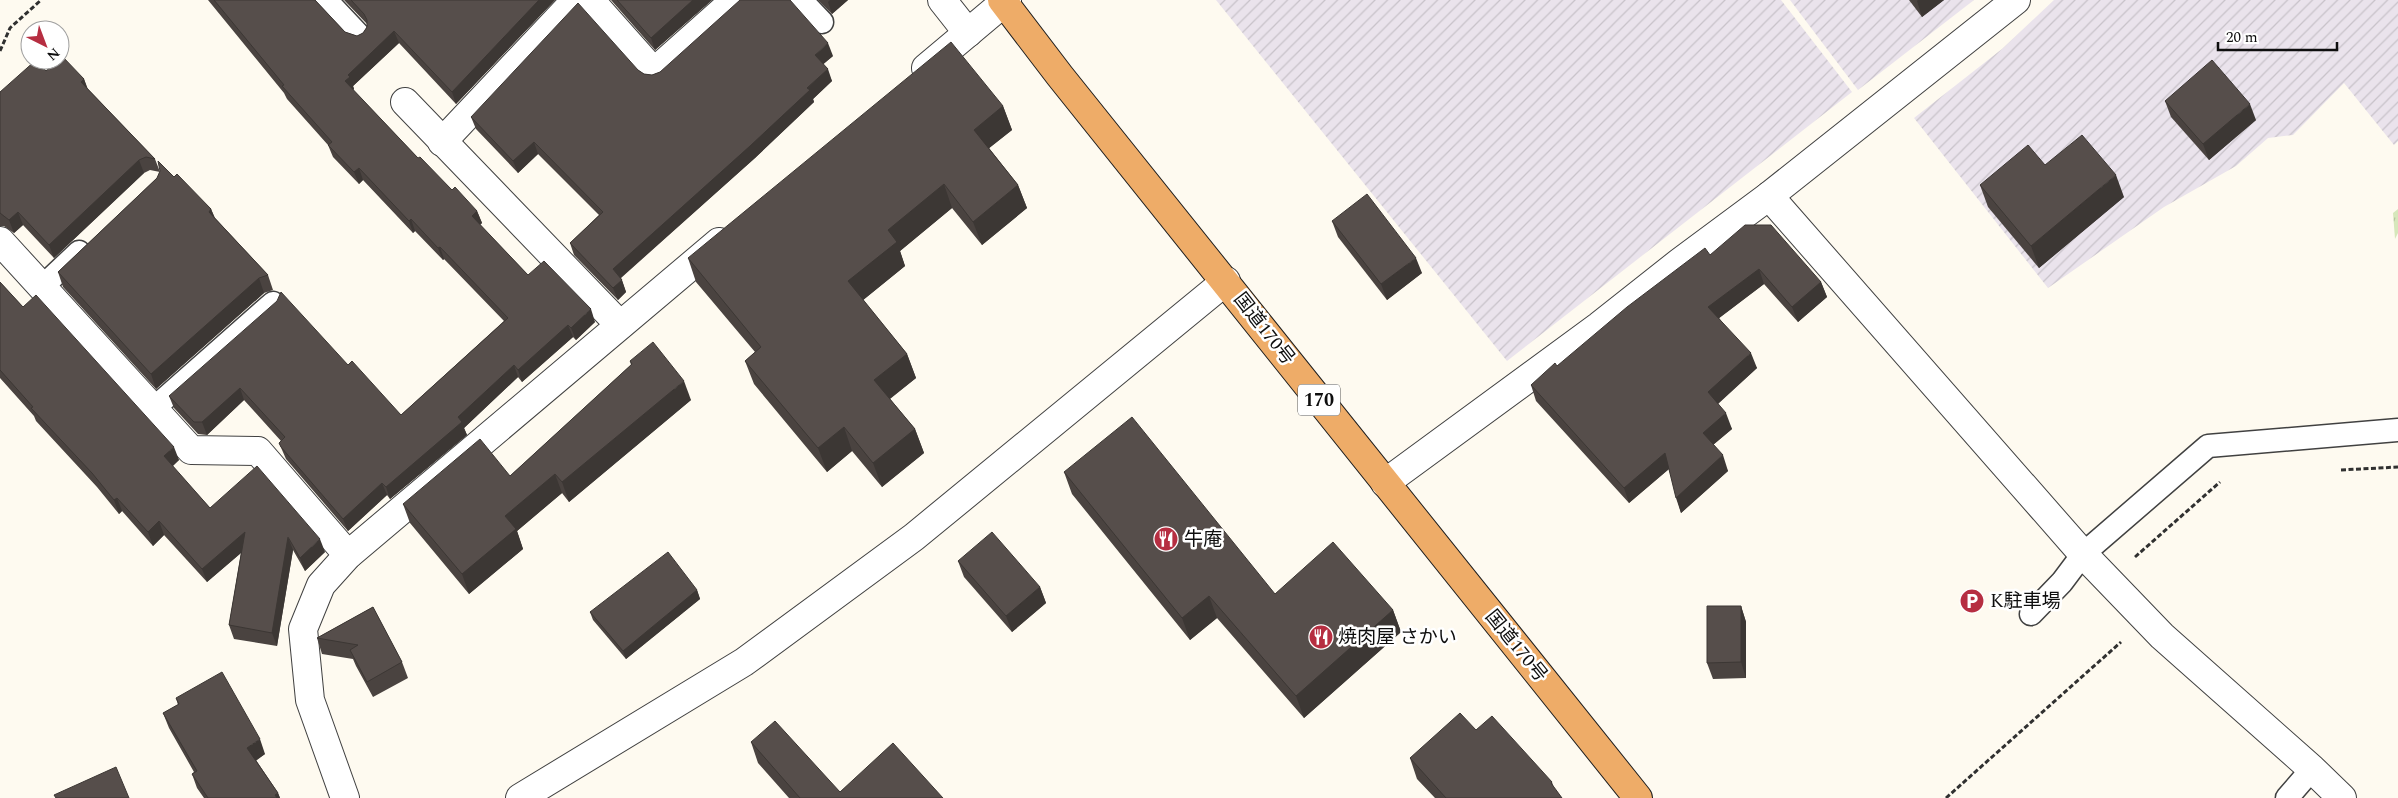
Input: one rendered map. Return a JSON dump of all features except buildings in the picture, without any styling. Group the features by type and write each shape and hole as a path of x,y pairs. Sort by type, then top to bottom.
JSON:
{"highway":[{"name":"国道170号","path":"1004,1 1060,76 1638,798"}],"street":[{"path":"442,142 576,0"},
{"path":"590,0 654,72 735,0"},
{"path":"942,0 968,33"},
{"path":"1385,484 1599,326 1680,262 1769,196 2016,0"},
{"path":"908,84 1004,1"},
{"path":"405,102 620,325"},
{"path":"1769,196 2083,554 2162,636 2312,768 2342,798"},
{"path":"345,798 310,700 304,630 321,585 348,555 741,224"},
{"path":"0,241 191,450 258,451 348,555"},
{"path":"520,798 744,662 914,537 1226,281"}],"lane":[{"path":"326,0 358,35"},
{"path":"801,0 822,22"},
{"path":"42,287 98,235"},
{"path":"153,409 273,304"},
{"path":"2031,614 2062,582 2083,554 2208,446 2398,430"},
{"path":"2287,798 2312,768"}],"path":[{"path":"0,51 10,28 41,0"},
{"path":"2332,470 2398,467"},
{"path":"2130,561 2227,476"},
{"path":"1946,798 2123,640 2129,646"}],"shaded area":[{"path":"1216,0 1781,0 1852,92 1507,361"},
{"path":"1790,0 1974,0 1858,90"},
{"path":"2054,0 2398,0 2398,141 2394,145 2344,83 2293,135 2268,138 2236,166 2164,207 2048,288 1914,118 2002,49"}],"green space":[{"path":"2398,209 2398,233 2395,239 2393,213"}],"place":[{"name":"牛庵","path":"1166,539"},
{"name":"K駐車場","path":"1972,601"},
{"name":"焼肉屋 さかい","path":"1321,637"}]}
